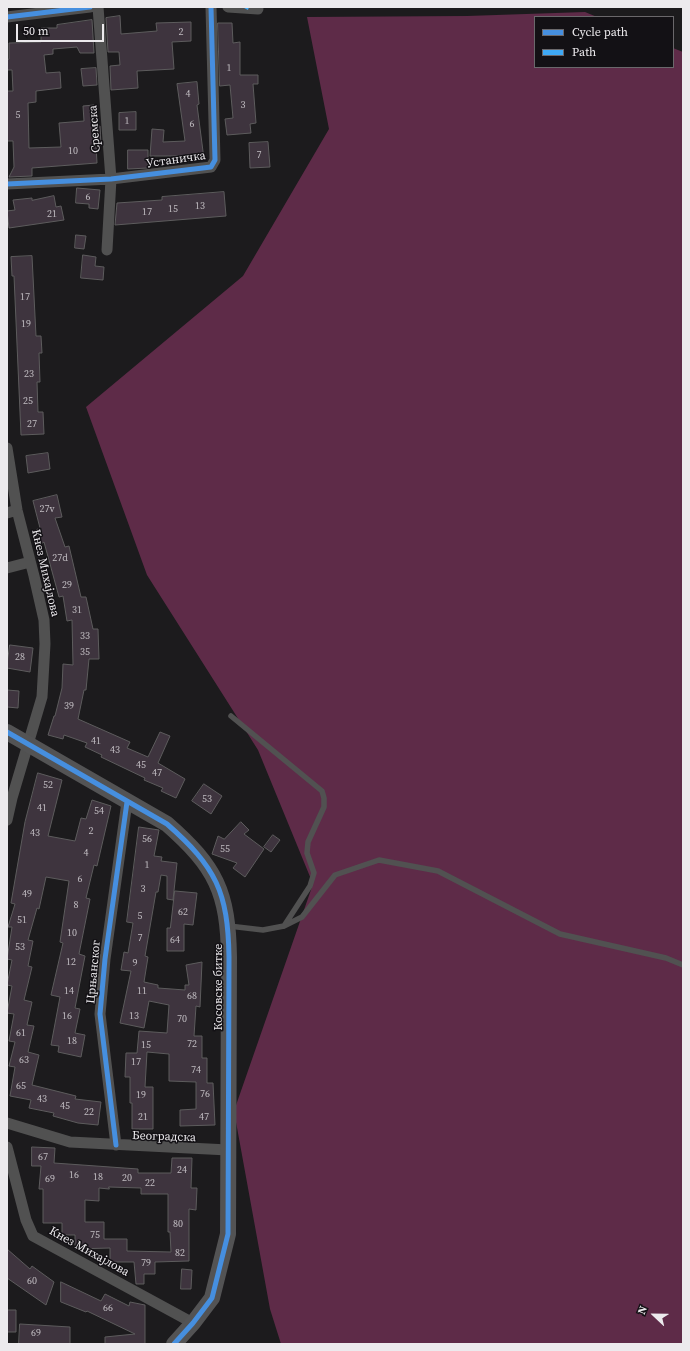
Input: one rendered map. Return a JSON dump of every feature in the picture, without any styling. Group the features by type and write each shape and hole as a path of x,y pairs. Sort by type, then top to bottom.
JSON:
{"street":[{"path":"7,17 90,7"},
{"name":"Сремска","path":"98,7 111,179 107,250"},
{"name":"Устаничка","path":"7,184 111,179 212,167 215,160 211,7"},
{"path":"228,7 258,9"},
{"name":"Кнез Михајлова","path":"7,448 12,512 30,562 44,620 45,670 42,697 27,744 7,820"},
{"path":"7,568 30,562"},
{"name":"Косовске битке","path":"7,732 167,824 190,844 211,871 223,898 229,926 228,1234 221,1268 212,1298 193,1323 174,1344"},
{"name":"Црњанског","path":"116,1145 100,1014 106,951 127,802"},
{"name":"Београдска","path":"7,1123 70,1142 228,1150"},
{"name":"Кнез Михајлова","path":"7,1147 26,1220 33,1236 193,1323"}],"lane":[{"path":"231,716 322,791 324,798 321,815 308,842 307,853 314,873 310,886 284,926"},
{"path":"229,926 263,930 284,926 302,917 335,876 379,860 438,871 560,934 666,958 683,965"}],"shaded area":[{"path":"585,12 595,16 534,16 534,68 674,68 674,48 683,52 683,1344 281,1344 270,1309 234,1111 313,884 258,750 147,575 86,407 243,276 329,129 307,17 467,16"}],"building":[{"path":"120,16 121,34 157,31 156,23 191,22 191,41 172,42 174,69 137,71 138,88 111,90 110,66 120,65 119,52 108,52 106,18"},
{"path":"92,20 94,53 80,53 77,47 53,49 53,54 44,55 46,73 60,72 61,88 36,91 36,102 28,103 29,148 61,147 59,123 84,121 83,106 94,105 95,127 100,126 101,145 96,145 97,163 32,168 32,176 9,177 14,167 13,141 7,141 7,91 13,91 12,70 7,70 9,43 41,42 41,28 57,28 57,25"},
{"path":"218,23 232,23 233,43 240,42 240,75 258,75 258,84 253,84 256,123 250,124 251,133 227,135 225,119 233,118 230,85 220,86"},
{"path":"96,68 97,85 83,86 81,69"},
{"path":"197,82 199,104 197,105 204,159 182,161 182,156 150,156 152,129 164,130 163,142 185,141 177,84"},
{"path":"136,112 136,130 119,130 119,113"},
{"path":"268,142 270,167 250,168 249,143"},
{"path":"128,150 148,150 148,168 128,169"},
{"path":"77,188 100,190 98,209 89,208 89,204 76,203"},
{"path":"224,192 226,216 115,225 117,203 162,200 162,197"},
{"path":"54,196 56,207 61,206 64,220 9,228 7,211 15,210 13,200 32,198 32,200"},
{"path":"76,235 86,236 84,249 75,248"},
{"path":"83,255 96,257 95,266 104,267 103,280 81,278"},
{"path":"32,256 36,336 41,336 42,353 39,353 40,382 37,382 38,412 43,412 44,434 21,435 14,276 12,276 11,257"},
{"path":"48,453 50,469 28,473 26,456"},
{"path":"57,495 62,517 55,518 65,547 69,546 81,597 86,597 93,629 98,629 99,659 89,659 86,690 84,690 78,719 130,742 127,748 148,757 160,732 170,736 158,763 185,779 176,798 161,791 163,788 144,780 145,778 101,757 102,755 85,747 87,743 64,735 63,739 48,735 55,716 62,688 63,664 73,665 72,620 67,621 63,596 59,597 44,542 41,544 36,530 40,528 33,501"},
{"path":"10,645 33,648 30,672 7,668"},
{"path":"7,690 19,691 18,708 7,707"},
{"path":"38,773 62,780 48,836 75,841 81,818 86,819 92,800 111,806 97,866 94,865 86,898 90,899 79,954 85,956 75,1008 80,1009 75,1033 85,1035 81,1057 58,1052 59,1046 51,1045 60,997 51,995 63,943 60,942 69,881 46,877 39,909 37,908 28,940 33,941 28,966 32,967 24,1000 32,1002 27,1025 34,1026 28,1052 39,1055 32,1085 76,1096 75,1099 101,1102 98,1125 78,1123 53,1116 54,1113 29,1108 31,1100 10,1096 15,1067 9,1066 15,1042 9,1041 14,1014 7,1013 12,986 7,985 12,960 7,959 12,927 8,927 15,904 11,903 25,822"},
{"path":"204,784 222,796 211,814 192,801"},
{"path":"241,822 249,830 244,834 264,849 245,877 233,868 237,863 212,854 218,836 224,839"},
{"path":"139,827 159,830 154,856 162,857 161,861 177,863 173,900 167,899 167,876 161,875 158,892 156,892 145,956 148,957 144,982 158,985 158,988 185,990 185,985 189,985 186,965 202,962 200,1007 196,1006 194,1036 202,1036 202,1058 207,1058 207,1083 213,1083 215,1125 180,1126 180,1110 196,1109 196,1082 169,1081 169,1054 147,1052 145,1087 153,1087 153,1129 132,1129 130,1077 125,1077 126,1053 137,1053 139,1031 167,1033 169,1005 149,1001 144,1028 120,1023 131,971 121,970 124,952 128,953 133,923 127,922"},
{"path":"273,835 280,840 271,852 264,847"},
{"path":"175,891 197,893 193,925 184,924 184,951 167,951 167,928 170,928"},
{"path":"32,1147 55,1148 54,1163 138,1169 138,1173 171,1173 172,1158 192,1158 191,1188 197,1188 196,1210 189,1209 189,1261 155,1262 155,1274 144,1274 144,1284 136,1284 134,1262 110,1262 110,1248 75,1249 75,1235 62,1235 62,1223 43,1223 43,1189 39,1189 41,1166 32,1166","holes":["99,1188 141,1188 141,1194 168,1194 168,1232 170,1232 171,1252 127,1251 127,1239 104,1239 104,1222 85,1222 85,1200 99,1201"]},
{"path":"7,1249 30,1269 32,1266 54,1282 46,1305 7,1278"},
{"path":"182,1269 192,1270 191,1289 181,1289"},
{"path":"61,1282 101,1301 105,1294 129,1306 130,1302 145,1305 145,1344 105,1344 105,1337 135,1334 87,1311 86,1312 61,1302"},
{"path":"7,1310 16,1310 16,1332 7,1332"},
{"path":"20,1324 70,1327 70,1344 19,1344"}],"cycle path":[{"path":"7,17 90,7"},
{"path":"7,184 111,179 211,167 215,160 211,7"},
{"path":"7,732 167,824 184,839 208,868 216,882 222,898 226,915 229,957 228,1234 212,1298 193,1323 174,1344"},
{"path":"116,1145 100,1014 105,959 127,802"}]}
